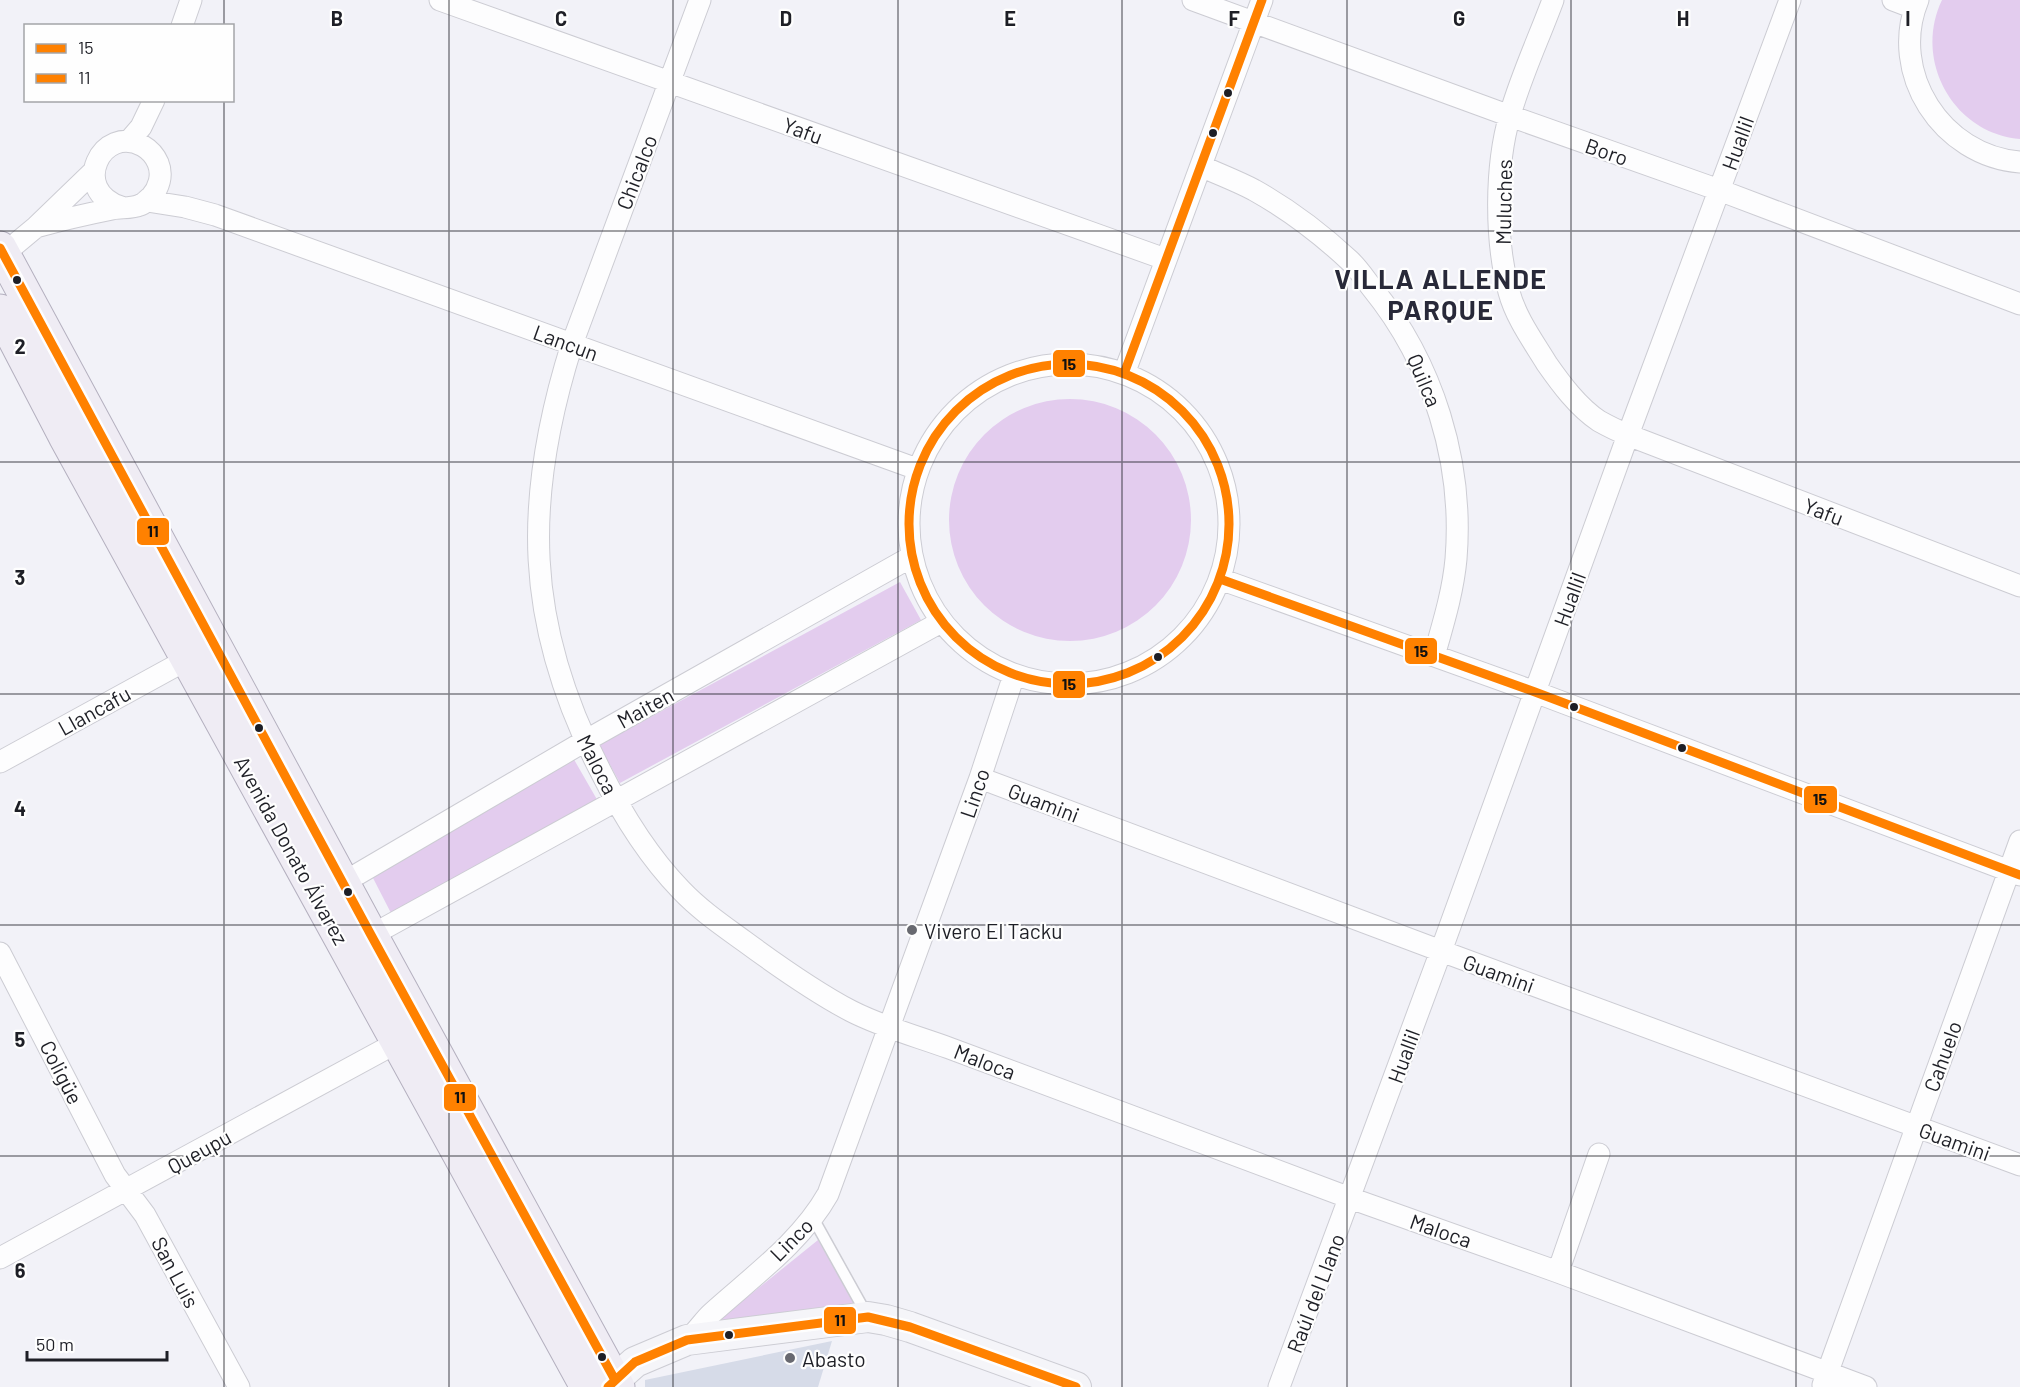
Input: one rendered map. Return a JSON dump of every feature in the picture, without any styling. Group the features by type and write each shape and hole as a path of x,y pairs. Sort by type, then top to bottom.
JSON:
{"main road":[{"name":"Avenida Donato Álvarez","path":"1,253 331,890 607,1385"},
{"name":"Avenida Donato Álvarez","path":"0,311 65,436 188,659 331,890"},
{"name":"Avenida Donato Álvarez","path":"359,942 398,1042 607,1385"},
{"path":"607,1385 635,1362 687,1340 868,1317 910,1327 1076,1387"}],"street":[{"path":"183,24 192,0"},
{"name":"Yafu","path":"440,0 1166,259"},
{"name":"Chicalco","path":"572,344 700,0"},
{"name":"Boro","path":"1193,0 1719,190 2020,304"},
{"path":"1125,371 1262,0"},
{"name":"Muluches","path":"1553,0 1509,116 1499,195 1500,244 1509,293 1527,333 1574,398 1598,420 1628,435"},
{"name":"Huallil","path":"1350,1198 1628,435 1790,0"},
{"path":"1893,0 1916,4 1910,26 1911,64 1919,91 1933,115 1946,129 1976,150 1994,157 2020,162"},
{"path":"129,141 141,127 152,106"},
{"path":"147,201 159,183 150,132 152,106"},
{"name":"Lancun","path":"1,253 36,227 94,171 97,161 110,146 129,141 148,148 172,187 215,216"},
{"name":"Quilca","path":"1201,166 1263,196 1297,218 1350,261 1392,312 1422,366 1437,405 1451,459 1457,504 1456,557 1451,594 1434,656"},
{"path":"94,171 98,190 104,198 122,207"},
{"name":"Lancun","path":"36,227 140,205 147,201 185,207 917,469"},
{"name":"Maloca","path":"572,344 550,422 542,474 537,528 538,571 544,616 559,675 585,741 616,801 660,866 707,914 774,963 819,992 851,1011 890,1027 1350,1198 1558,1272 1825,1380 1866,1387"},
{"path":"1078,363 1125,371 1158,390 1190,418 1214,454 1228,495 1230,537 1220,579 1204,612 1180,640 1152,662 1119,677 1083,684 1046,683 1014,675 977,655 961,643 941,622 922,591 911,557 908,527 909,498 917,469 936,433 963,402 998,379 1037,366 1078,363"},
{"name":"Yafu","path":"1628,435 2020,586"},
{"name":"Maiten","path":"331,890 585,741 911,557"},
{"path":"1220,579 1535,692 2015,873"},
{"path":"359,942 941,622"},
{"name":"Llancafu","path":"0,762 188,659"},
{"name":"Linco","path":"687,1340 708,1317 797,1236 813,1218 828,1194 980,778 1014,675"},
{"name":"Guamini","path":"980,778 2020,1165"},
{"name":"Cahuelo","path":"1825,1380 1916,1127 2015,873 2020,841"},
{"name":"Coligüe","path":"0,953 115,1175 126,1191"},
{"name":"Queupu","path":"0,1258 398,1042"},
{"path":"1558,1272 1599,1154"},
{"name":"San Luis","path":"126,1191 146,1215 239,1387"},
{"name":"Raúl del Llano","path":"1280,1387 1350,1198"}],"lane":[{"path":"813,1218 868,1317"}],"shaded area":[{"path":"1942,0 2020,0 2020,139 1996,134 1975,123 1958,108 1945,90 1936,69 1933,46 1934,23"},
{"path":"1058,399 1082,399 1105,404 1127,413 1156,434 1171,453 1182,474 1189,496 1191,520 1189,544 1182,566 1171,587 1156,606 1127,627 1105,636 1082,641 1058,641 1035,636 1013,627 993,614 976,597 963,577 954,555 949,532 949,508 954,485 963,463 976,443 993,426 1013,413 1035,404"},
{"path":"900,582 921,620 620,783 599,745"},
{"path":"572,756 599,803 392,915 373,878"},
{"path":"818,1240 863,1318 709,1328"}],"building":[{"name":"Abasto","path":"832,1341 818,1387 645,1387 645,1380"}],"transit line":[{"name":"15","path":"1125,371 1262,0"},
{"name":"11","path":"0,248 371,935 615,1380"},
{"name":"15","path":"1069,364 1116,371 1145,383 1171,400 1193,422 1210,448 1222,477 1229,524 1222,571 1210,600 1193,626 1171,648 1145,665 1116,677 1069,684 1022,677 993,665 967,648 945,626 928,600 916,571 909,524 916,477 928,448 945,422 967,400 993,383 1022,371 1069,364"},
{"name":"15","path":"1220,579 1535,692 2020,875"},
{"name":"11","path":"608,1387 635,1362 687,1340 868,1317 910,1327 1076,1387"}],"place":[{"name":"Vivero El Tacku","path":"912,930"},
{"name":"Abasto","path":"790,1358"}],"district":[{"name":"VILLA ALLENDE PARQUE","path":"1441,294"}]}
